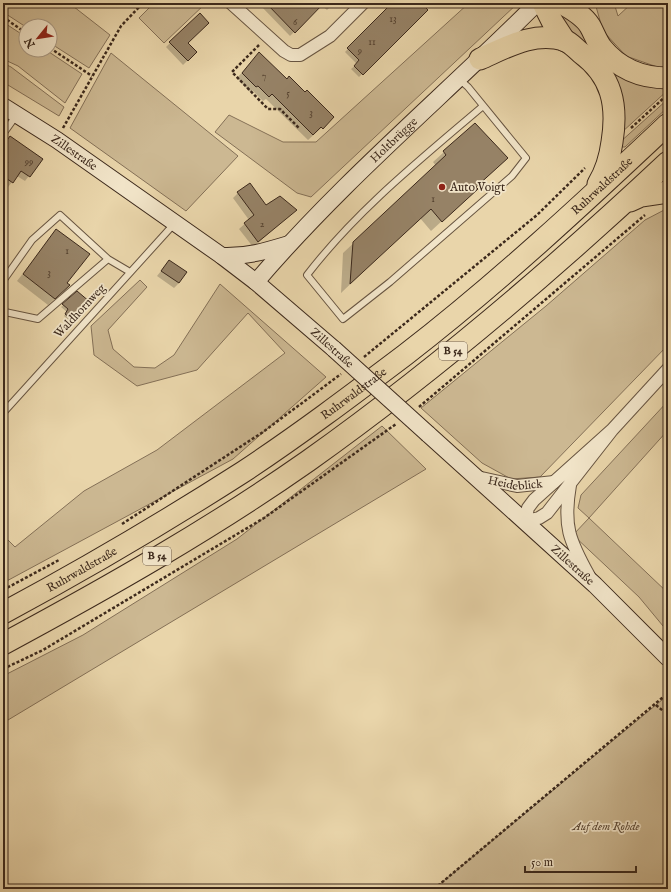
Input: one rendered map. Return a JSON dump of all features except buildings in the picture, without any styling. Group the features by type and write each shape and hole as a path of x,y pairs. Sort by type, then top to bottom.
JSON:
{"highway":[{"path":"543,3 552,21 565,41 588,58 599,70 609,87 615,111 612,145 605,171 586,200"},
{"path":"561,3 573,9 589,24"},
{"path":"585,3 589,24 601,47 612,58 625,68 654,78 668,78"},
{"path":"480,59 520,41 534,38 565,41"},
{"name":"Ruhrwaldstraße","path":"3,614 90,566 243,471 298,434 405,354 460,310 586,200 668,124"},
{"name":"B 54","path":"3,644 110,586 256,496 376,411 472,336 537,282 668,162"},
{"path":"618,208 641,196 668,192"}],"main road":[{"name":"Holtbrügge","path":"256,282 289,244 332,200 537,3"},
{"name":"Zillestraße","path":"3,106 56,140 174,224 222,256 256,282 334,349 477,477 595,585 668,658"},
{"path":"222,256 238,257 255,254 289,244"}],"street":[{"path":"231,3 284,51 291,55 300,55 330,36 363,3"},
{"name":"Heideblick","path":"612,430 534,500 528,508 525,521 539,518 547,513 612,430 668,369"},
{"name":"Heideblick","path":"477,477 517,486 554,482"},
{"name":"Heideblick","path":"570,484 567,505 567,524 578,557 595,585"}],"lane":[{"path":"459,79 483,106 526,158 512,176 390,282 343,319 307,276 328,248 383,192 483,106"},
{"path":"3,134 17,115"},
{"path":"3,282 32,240 60,215 108,259 130,272"},
{"name":"Waldhornweg","path":"3,413 174,224"},
{"path":"3,308 5,312 38,319 108,259"}],"path":[{"path":"56,140 121,26 143,3"},
{"path":"3,17 18,27"},
{"path":"267,36 232,72 268,109 280,109 299,128"},
{"path":"58,53 92,76"},
{"path":"612,145 668,94"},
{"path":"363,357 405,325 537,215 591,163"},
{"path":"121,524 263,432 345,371"},
{"path":"3,590 62,559"},
{"path":"434,889 656,705 668,693"},
{"path":"656,705 668,715"}],"green space":[{"path":"3,3 69,3 110,35 89,68 58,48 58,18 18,18 18,22 3,12"},
{"path":"154,3 206,3 164,43 139,18"},
{"path":"469,3 518,3 311,197 297,193 215,132 229,115 283,142 316,142"},
{"path":"595,3 614,3 618,16 632,3 668,3 668,68 663,69 626,56 603,31"},
{"path":"556,8 668,85 668,90 621,133 622,111 569,38"},
{"path":"3,22 18,32 18,58 58,58 82,74 65,103 18,66 3,59"},
{"path":"111,53 238,156 186,211 70,128"},
{"path":"3,63 11,67 64,107 59,116 3,82"},
{"path":"668,99 668,107 625,147 621,147 619,143"},
{"path":"668,208 668,345 540,477 511,479 482,463 421,408 546,306 645,220"},
{"path":"140,280 147,287 108,330 113,349 134,367 155,368 174,355 220,284 326,377 233,459 3,583 3,535 15,547 84,491 157,450 285,353 248,313 197,370 137,386 94,355 91,326"},
{"path":"668,401 668,430 589,518 578,508 581,495"},
{"path":"382,426 426,469 3,723 3,676 83,635 237,539"},
{"path":"589,518 668,593 668,632 639,597 573,535"},
{"name":"Auf dem Rohde","path":"668,695 668,889 434,889"}],"place":[{"name":"Auto Voigt","path":"442,187"}]}
